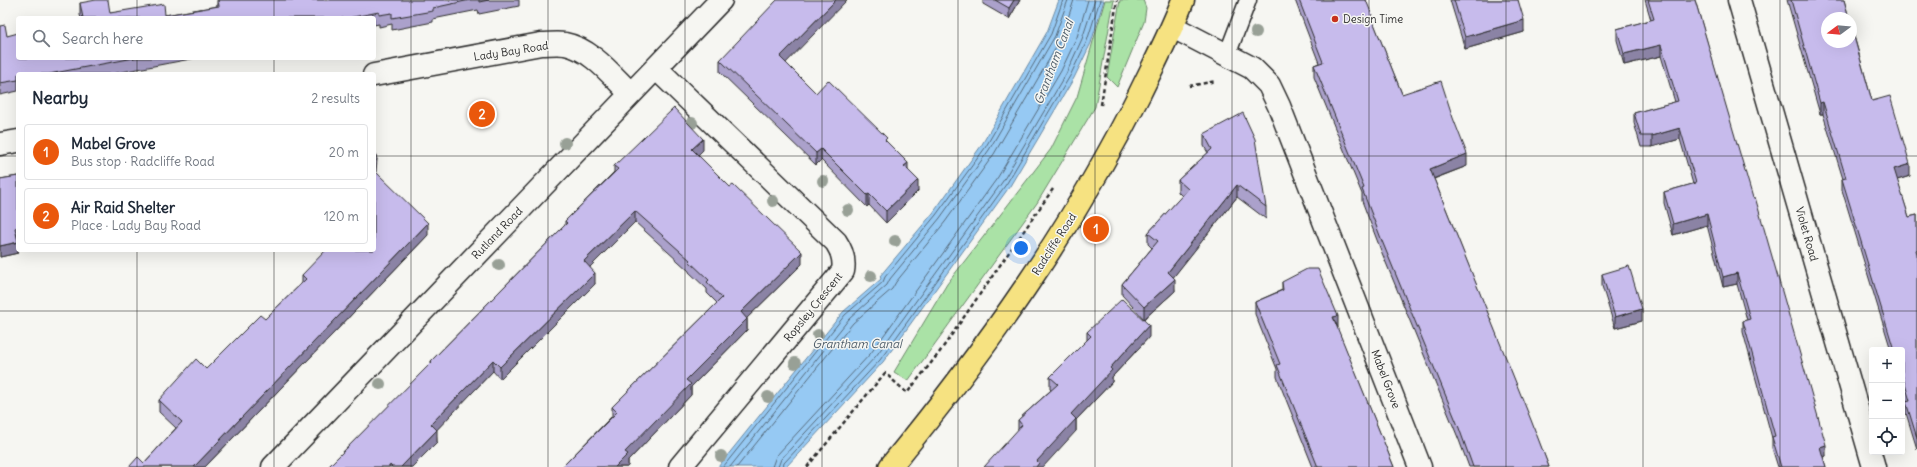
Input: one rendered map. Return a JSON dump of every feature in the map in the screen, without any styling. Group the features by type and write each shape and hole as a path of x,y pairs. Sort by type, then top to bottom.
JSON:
{"highway":[{"name":"Radcliffe Road","path":"890,467 975,358 1041,266 1114,145 1173,27 1183,0"}],"street":[{"name":"Rutland Road","path":"273,467 721,0"},
{"name":"Violet Road","path":"1739,0 1874,467"},
{"name":"Mabel Grove","path":"1173,27 1252,68 1269,85 1279,106 1420,467"},
{"name":"Lady Bay Road","path":"376,75 541,44 566,44 584,52 603,66 631,94"},
{"name":"Ropsley Crescent","path":"656,68 836,242 841,249 844,264 843,271 680,467"},
{"path":"0,144 16,141"}],"lane":[{"path":"1227,55 1248,0"}],"path":[{"path":"1100,110 1117,0"},
{"path":"807,467 885,373 907,393 939,353 1056,184"}],"green space":[{"path":"1105,0 1114,0 1095,107 1037,203 908,381 894,372 947,284 1051,149 1077,97"},
{"path":"1120,0 1143,0 1146,8 1144,22 1117,87 1107,77"}],"water":[{"name":"Grantham Canal","path":"1059,0 1104,0 1091,43 1074,78 1010,186 883,362 786,467 718,467 843,312 881,279 880,276 933,213 981,146 1047,32"}],"building":[{"path":"96,0 108,0 110,13 164,4 165,15 219,6 218,0 470,0 433,8 433,11 392,18 392,13 379,15 379,12 358,16 83,16 80,3"},
{"path":"777,0 836,0 780,57 816,93 828,80 887,138 885,140 908,163 904,166 918,180 886,211 869,194 867,195 821,149 816,153 720,60"},
{"path":"995,0 1014,0 1009,8"},
{"path":"1299,0 1366,0 1402,94 1441,81 1467,154 1430,169 1549,467 1473,467 1459,428 1382,241 1362,189 1364,188 1314,65 1323,62"},
{"path":"1454,0 1518,0 1524,20 1465,37"},
{"path":"1648,0 1695,0 1753,198 1755,197 1826,445 1820,447 1826,467 1781,467 1772,437 1775,436 1743,321 1750,319 1737,273 1723,277 1707,214 1673,224 1664,192 1696,183 1680,128 1652,136 1641,136 1634,113 1678,101 1661,45 1624,54 1617,29 1654,19"},
{"path":"1791,0 1844,0 1847,12 1821,12 1821,48 1857,47 1872,101 1890,96 1910,164 1894,169 1909,217 1917,215 1917,438 1906,402 1910,401 1905,384 1905,347 1893,347 1842,179 1846,178 1823,102 1820,103"},
{"path":"5,25 7,36 16,34 16,60 123,60 60,72 16,72 16,80 0,83 0,26"},
{"path":"674,108 703,139 692,149 730,187 733,185 802,252 741,312 747,319 686,380 691,384 625,452 628,454 615,467 562,467 617,412 612,407 722,298 707,282 709,280 689,261 690,260 635,211 584,261 595,273 500,367 493,360 431,424 437,430 401,467 392,467 390,465 389,467 328,467 567,223 565,221 618,169 614,166"},
{"path":"1243,113 1255,139 1266,207 1237,185 1168,272 1175,279 1144,307 1122,284 1158,241 1148,233 1188,189 1178,180 1212,149 1204,134"},
{"path":"376,172 428,223 194,467 129,467 138,457 144,463 182,422 159,400 196,359 206,369 260,315 265,319 306,279 302,275 324,252 376,252"},
{"path":"16,176 16,242 0,246 0,179"},
{"path":"1629,266 1642,309 1615,317 1602,274"},
{"path":"1307,269 1318,269 1338,316 1333,317 1394,467 1318,467 1277,365 1280,364 1255,302 1283,290 1282,282"},
{"path":"1122,299 1149,325 1110,368 1112,370 1071,414 1076,419 1037,461 1039,463 1036,467 984,467 1022,425 1018,420 1058,384 1050,377 1091,336 1087,332"}],"place":[{"name":"Design Time","path":"1335,19"},
{"name":"Air Raid Shelter","path":"482,114"},
{"name":"Mabel Grove","path":"1096,229"}]}
